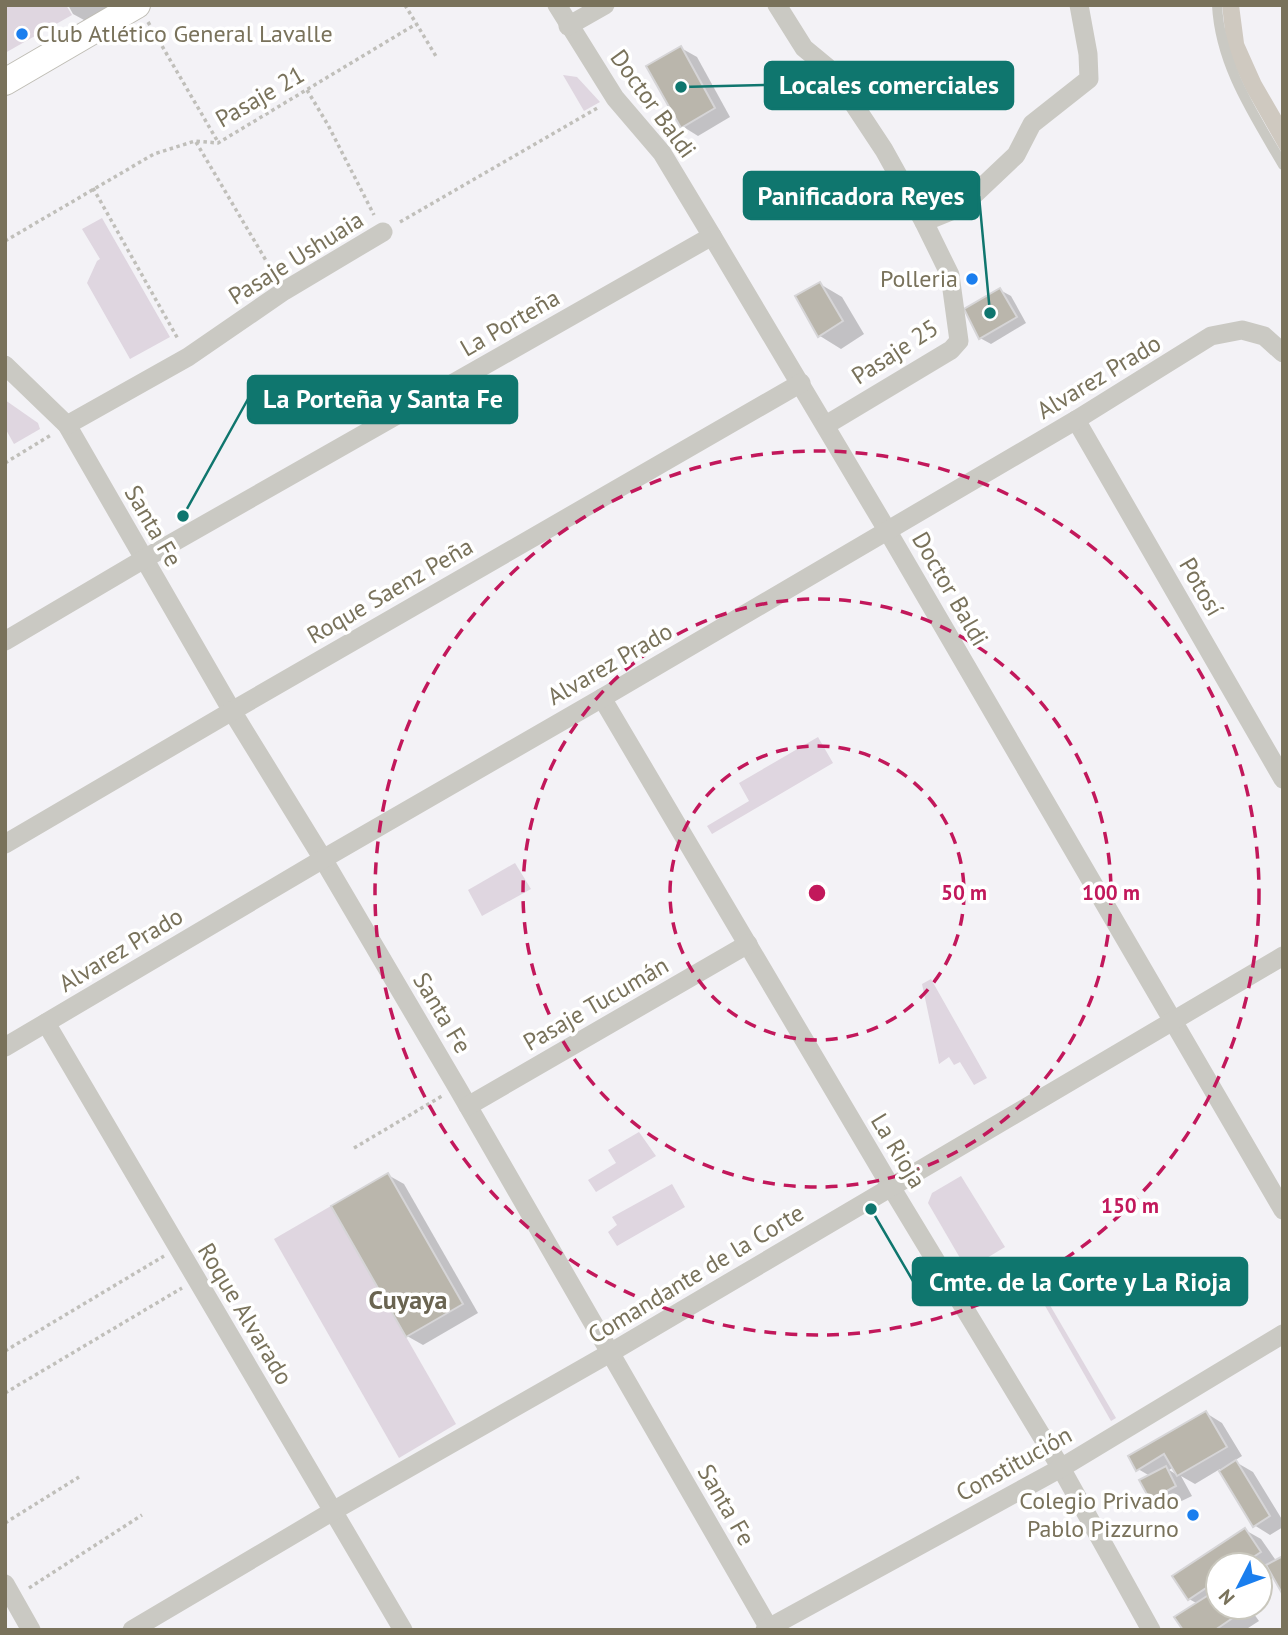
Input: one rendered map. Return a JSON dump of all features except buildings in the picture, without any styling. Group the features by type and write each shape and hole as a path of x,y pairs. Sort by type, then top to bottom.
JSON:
{"street":[{"name":"Doctor Baldi","path":"556,5 615,98 662,153 801,383 1283,1210"},
{"path":"568,26 605,5"},
{"path":"777,5 804,48 827,67 843,88 884,150 924,222 961,207 1016,155 1032,124 1089,79 1088,54 1079,5"},
{"path":"5,82 141,11"},
{"name":"Pasaje 25","path":"825,425 951,350 958,341 950,275 924,222"},
{"name":"Pasaje Ushuaia","path":"67,425 188,356 285,291 383,232"},
{"name":"La Porteña","path":"5,641 712,236"},
{"name":"Alvarez Prado","path":"5,1047 1076,420 1211,337 1242,330 1264,336 1283,353"},
{"name":"Santa Fe","path":"5,365 67,425 232,711 457,1087 768,1629"},
{"name":"Roque Saenz Peña","path":"5,844 801,383"},
{"name":"Potosí","path":"1076,420 1283,779"},
{"name":"La Rioja","path":"602,698 1060,1468 1151,1630"},
{"name":"Pasaje Tucumán","path":"468,1106 748,944"},
{"name":"Comandante de la Corte","path":"132,1630 333,1511 610,1353 1283,956"},
{"name":"Roque Alvarado","path":"46,1023 403,1630"},
{"name":"Constitución","path":"768,1629 1060,1468 1283,1334"},
{"path":"9,1591 31,1630"}],"lane":[{"path":"1217,5 1225,51 1242,94 1283,165"}],"path":[{"path":"405,5 437,58"},
{"path":"141,11 218,143"},
{"name":"Pasaje 21","path":"5,241 154,154 195,141 218,143 416,24"},
{"path":"307,90 383,232"},
{"name":"Pasaje Ushuaia","path":"383,232 615,98"},
{"path":"195,141 285,291"},
{"path":"93,188 188,356"},
{"path":"5,463 67,425"},
{"path":"354,1148 457,1087"},
{"path":"5,1351 178,1248"},
{"path":"5,1393 196,1280"},
{"path":"5,1523 79,1477"},
{"path":"9,1591 142,1515"}],"shaded area":[{"name":"Club Atlético General Lavalle","path":"5,5 66,5 72,15 5,53"},
{"path":"1222,5 1239,5 1244,43 1261,81 1283,119 1283,155 1246,90 1227,49"},
{"path":"563,75 577,77 600,102 584,111"},
{"path":"102,218 170,337 130,359 87,283 100,259 82,229"},
{"path":"5,400 38,423 40,429 14,444 5,428"},
{"path":"818,737 833,763 712,834 707,826 749,801 739,783"},
{"path":"515,863 531,889 482,916 468,890"},
{"path":"931,979 987,1078 974,1085 960,1062 954,1065 949,1057 939,1064 922,984"},
{"path":"639,1132 656,1156 596,1192 588,1180 616,1163 608,1150"},
{"path":"961,1176 1005,1247 967,1270 928,1203 932,1193"},
{"path":"672,1184 685,1207 617,1246 608,1232 617,1225 612,1217"},
{"path":"331,1206 456,1424 399,1458 274,1239"},
{"path":"1044,1295 1116,1418 1111,1421 1040,1297"}],"place":[{"name":"Club Atlético General Lavalle","path":"22,34"},
{"name":"Locales comerciales","path":"681,87"},
{"name":"Polleria","path":"972,279"},
{"name":"Panificadora Reyes","path":"990,313"},
{"name":"La Porteña y Santa Fe","path":"183,516"},
{"name":"Cmte. de la Corte y La Rioja","path":"871,1209"},
{"name":"Colegio Privado Pablo Pizzurno","path":"1193,1515"}],"district":[{"name":"Cuyaya","path":"408,1300"}]}
